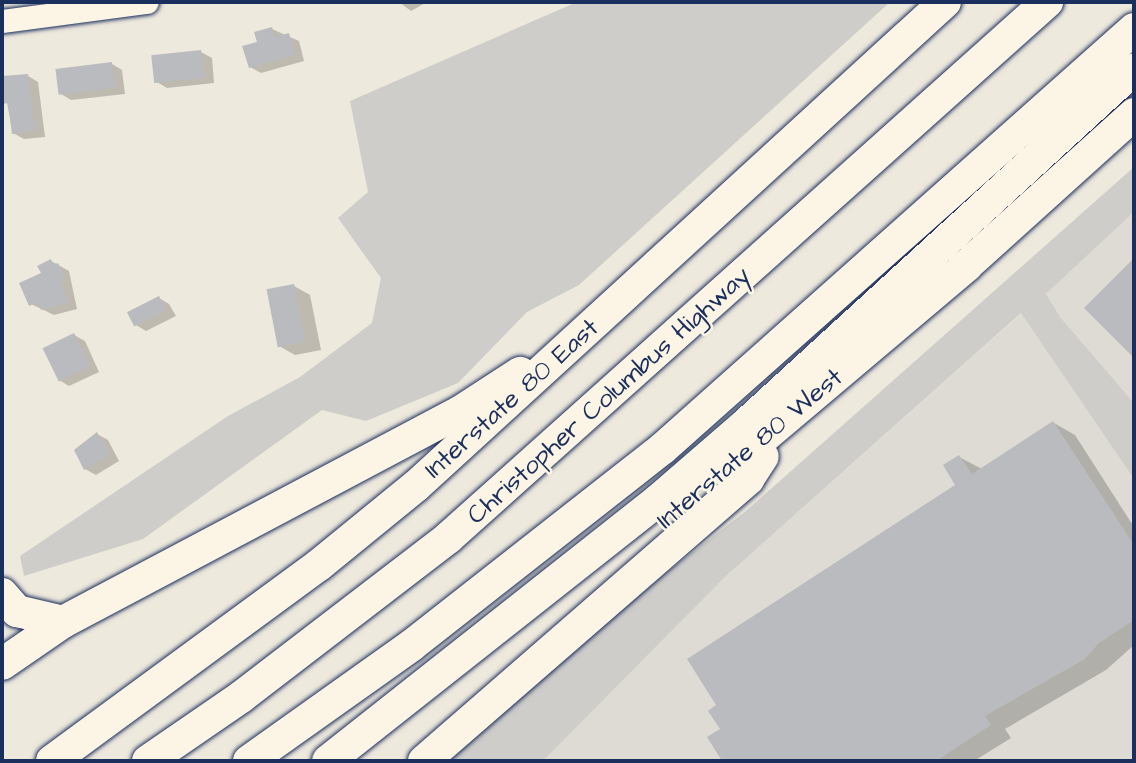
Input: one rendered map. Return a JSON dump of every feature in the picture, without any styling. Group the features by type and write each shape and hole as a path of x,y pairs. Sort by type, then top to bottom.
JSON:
{"highway":[{"name":"Interstate 80 East","path":"52,761 330,556 416,486 945,2"},
{"name":"Christopher Columbus Highway","path":"148,761 283,666 448,538 1046,2"},
{"path":"249,761 412,645 662,449 1134,29"},
{"path":"328,761 592,554 745,425 1134,69"},
{"name":"Interstate 80 West","path":"347,761 603,567 784,423 1134,114"},
{"path":"2,664 56,631 63,622 460,412 597,321"},
{"path":"424,761 748,478 784,423"},
{"path":"2,594 17,611 63,622"}],"street":[{"path":"2,21 147,2"}],"shaded area":[{"path":"577,2 890,2 579,285 527,312 458,383 366,421 322,410 143,539 24,576 20,556 228,416 300,377 372,323 381,278 338,218 368,192 350,101"},
{"path":"1134,167 1134,212 1046,294 1061,318 1134,403 1134,479 1021,313 725,577 543,761 441,761 551,662 746,511"},
{"path":"1134,212 1134,403 1061,318 1046,294"},
{"path":"1022,313 1134,479 1134,761 543,761 725,577"}],"building":[{"path":"272,27 275,37 289,33 295,55 249,68 242,46 257,42 254,32"},
{"path":"201,50 204,78 154,83 151,55"},
{"path":"112,62 115,88 59,95 55,69"},
{"path":"28,74 35,131 12,134 8,103 2,104 2,76"},
{"path":"1134,258 1134,358 1084,308"},
{"path":"51,259 53,265 58,263 65,276 61,278 68,303 41,310 38,302 29,306 19,283 41,273 37,266"},
{"path":"294,284 305,342 278,347 267,289"},
{"path":"159,296 166,310 134,327 127,312"},
{"path":"74,333 90,366 59,382 43,348"},
{"path":"1053,421 1134,545 1134,620 1099,643 1085,659 985,716 991,725 936,761 722,761 707,737 720,729 708,711 716,705 687,659 955,485 943,465 959,455 972,474"},
{"path":"97,432 110,455 84,470 74,450"}]}
